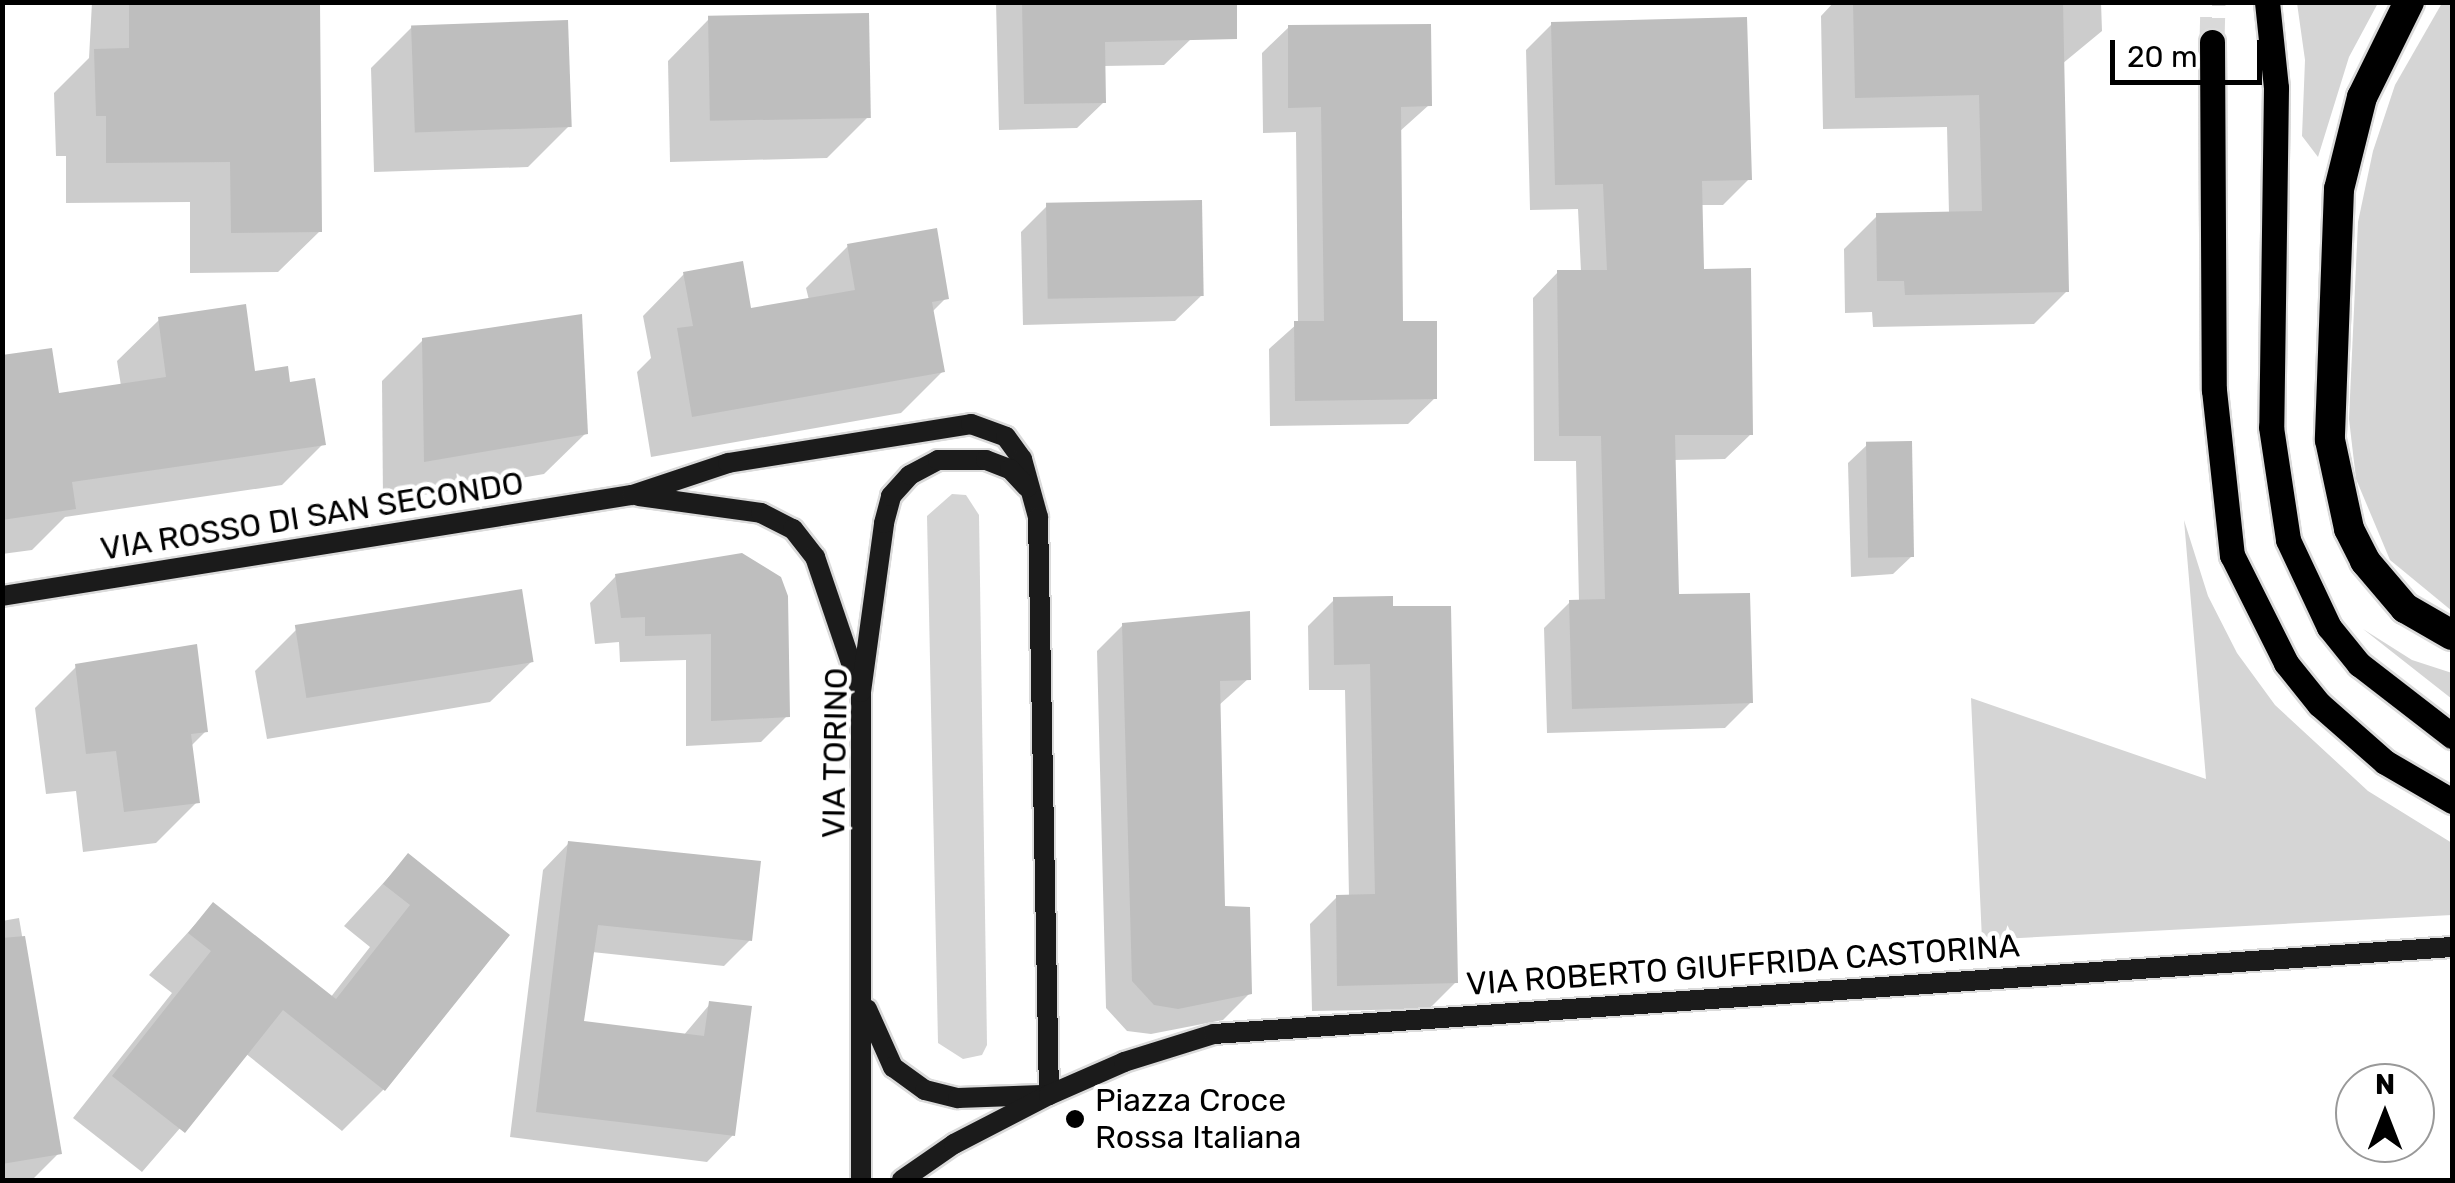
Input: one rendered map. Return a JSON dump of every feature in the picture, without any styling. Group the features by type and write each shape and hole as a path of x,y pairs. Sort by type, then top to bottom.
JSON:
{"highway":[{"path":"2410,2 2362,97 2339,189 2330,440 2349,529 2365,561 2406,608 2452,636"}],"main road":[{"path":"2266,2 2276,88 2271,427 2288,540 2329,627 2359,664 2388,693 2452,736"},
{"path":"2212,42 2214,409 2232,555 2286,664 2320,704 2385,762 2452,801"},
{"path":"632,495 728,464 971,424 1006,437 1022,459 1032,492 1040,555 1049,1095 958,1098 925,1090 892,1068 865,1004"},
{"name":"VIA TORINO","path":"861,1180 865,1004 862,692 890,496 910,474 964,456 1010,468 1032,492"},
{"path":"632,495 761,513 793,529 815,557 862,692"},
{"name":"VIA ROSSO DI SAN SECONDO","path":"2,596 632,495"},
{"name":"VIA ROBERTO GIUFFRIDA CASTORINA","path":"902,1180 954,1144 1049,1095 1124,1062 1214,1034 2452,948"}],"shaded area":[{"path":"2297,3 2378,3 2349,57 2318,157 2302,136 2305,60"},
{"path":"2442,3 2452,3 2452,611 2390,560 2356,479 2349,419 2358,222 2373,151 2395,85"},
{"path":"952,494 966,495 979,515 987,1045 982,1055 963,1059 938,1043 927,516"},
{"path":"2184,520 2208,596 2237,653 2275,705 2368,791 2452,843 2452,915 1982,940 1971,698 2206,779"},
{"path":"2363,629 2412,660 2452,673 2452,699"}],"building":[{"path":"129,2 320,2 322,232 231,233 230,162 106,163 106,116 96,116 94,49 129,48"},
{"path":"1022,2 1237,2 1237,39 1105,42 1106,103 1024,104"},
{"path":"1853,2 2063,2 2069,292 1905,295 1904,281 1877,281 1876,213 1982,211 1979,95 1855,98"},
{"path":"869,13 871,118 710,121 708,16"},
{"path":"1747,17 1752,180 1702,181 1704,269 1751,268 1753,435 1675,435 1679,594 1750,593 1753,703 1572,709 1569,600 1605,599 1601,436 1559,436 1557,270 1607,270 1603,184 1555,185 1551,22"},
{"path":"568,20 572,127 415,132 411,25"},
{"path":"1431,24 1432,106 1401,107 1403,321 1437,321 1437,399 1295,401 1294,321 1324,321 1321,107 1288,108 1288,25"},
{"path":"1202,200 1204,296 1048,299 1046,203"},
{"path":"937,228 949,299 932,302 945,372 692,417 677,328 693,326 683,272 743,261 751,308 855,290 847,244"},
{"path":"246,304 255,371 288,366 290,382 315,378 326,445 72,482 76,509 2,520 2,355 52,348 59,393 166,377 158,317"},
{"path":"582,314 588,434 424,462 422,338"},
{"path":"1912,441 1914,557 1868,558 1866,442"},
{"path":"742,553 781,577 788,596 790,717 711,721 711,634 645,636 645,617 621,618 615,574"},
{"path":"522,589 534,662 306,698 295,625"},
{"path":"1393,596 1393,606 1451,606 1458,983 1337,986 1336,895 1375,894 1370,664 1334,665 1333,597"},
{"path":"1250,611 1251,680 1220,681 1225,906 1250,907 1252,994 1178,1009 1154,1005 1132,981 1122,623"},
{"path":"197,644 208,732 191,734 200,803 124,812 116,751 86,754 75,664"},
{"path":"568,841 761,861 752,941 598,925 584,1021 704,1036 709,1001 752,1006 735,1136 536,1112"},
{"path":"408,853 510,935 385,1091 283,1010 185,1133 112,1076 211,951 188,933 213,902 336,999 410,905 383,884"},
{"path":"25,936 62,1154 2,1164 2,938"}],"tunnel":[{"path":"2212,42 2213,2"}],"place":[{"name":"Piazza Croce Rossa Italiana","path":"1075,1119"}]}
